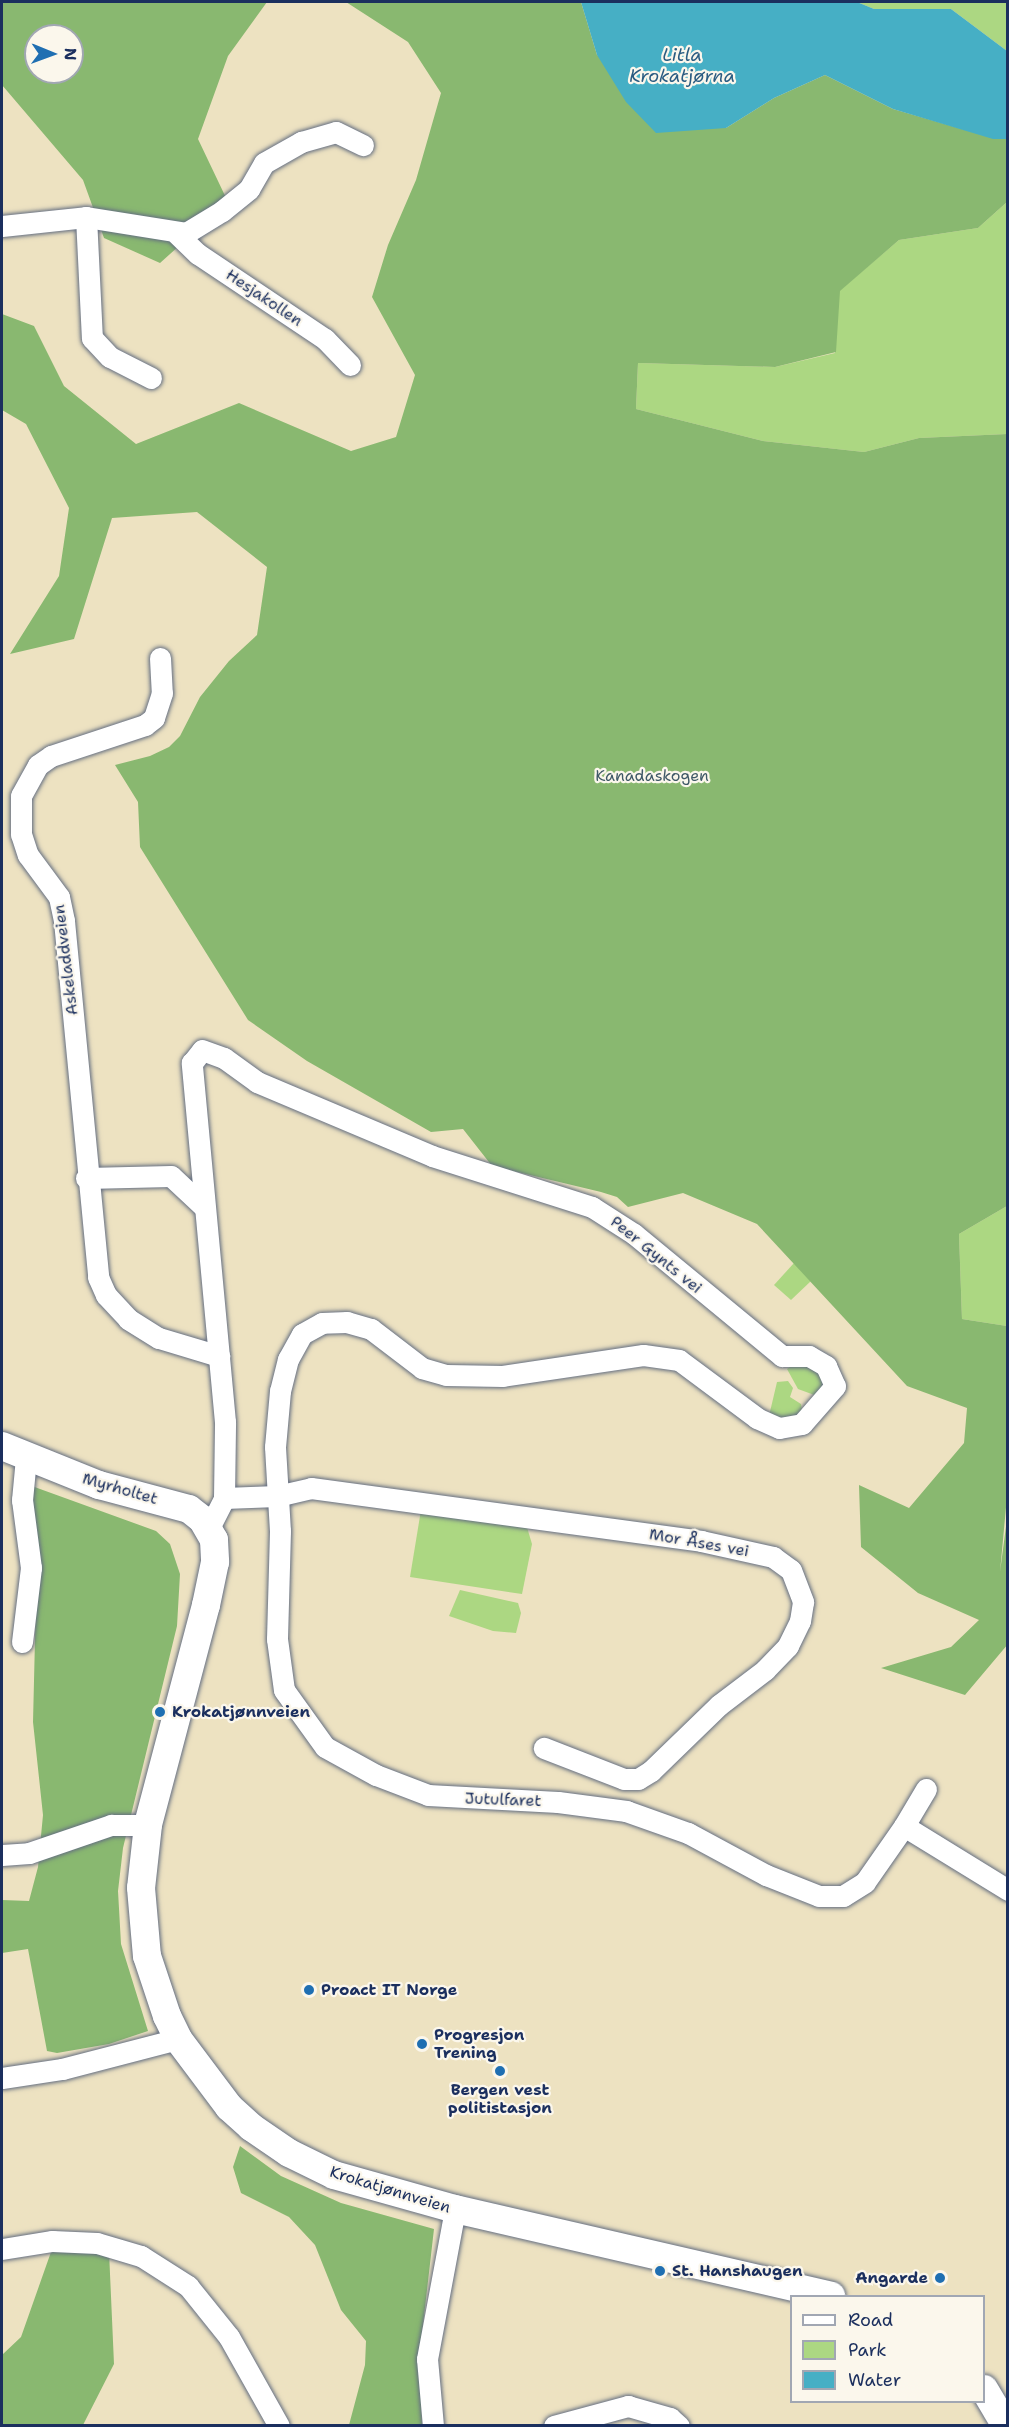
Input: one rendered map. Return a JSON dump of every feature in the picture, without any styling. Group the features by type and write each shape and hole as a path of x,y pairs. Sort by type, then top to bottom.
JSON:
{"main road":[{"name":"Myrholtet","path":"14,1452 99,1485 189,1509 209,1528"},
{"name":"Krokatjønnveien","path":"209,1528 216,1548 213,1575 148,1825 141,1888 147,1956 156,1987 178,2039 229,2107 251,2127 289,2153 333,2175 455,2209 827,2295"},
{"path":"985,2391 1006,2426"}],"street":[{"path":"177,234 186,233 222,211 249,189 264,163 301,142 336,132 363,145"},
{"path":"86,217 92,338 110,357 151,378"},
{"name":"Hesjakollen","path":"2,226 86,217 131,222 177,234 198,254 325,339 350,365"},
{"name":"Askeladdveien","path":"160,658 162,693 154,718 146,725 51,756 38,765 21,795 21,834 28,855 50,880 64,921 86,1178 98,1276 115,1308 159,1338 219,1356"},
{"name":"Peer Gynts vei","path":"209,1528 224,1498 225,1422 203,1206 192,1064 202,1050 224,1058 257,1082 432,1156 592,1207 634,1234 782,1356 809,1356 826,1366 835,1386 802,1424 779,1428 757,1418 679,1360 643,1355 503,1376 446,1375 422,1368 371,1329 347,1322 322,1323 302,1334 283,1380 275,1447 277,1496"},
{"path":"86,1178 171,1176 203,1206"},
{"name":"Myrholtet","path":"14,1452 31,1568 22,1642"},
{"name":"Mor Åses vei","path":"224,1498 277,1496 311,1488 697,1540 773,1557 791,1570 803,1602 800,1621 788,1646 765,1670 718,1705 651,1771 638,1779 624,1779 544,1748"},
{"name":"Jutulfaret","path":"277,1496 280,1531 277,1639 284,1690 311,1732 339,1757 428,1795 558,1802 626,1811 688,1833 766,1875 819,1896 843,1896 865,1882 904,1826 926,1789"},
{"path":"2,1855 29,1853 111,1825 148,1825"},
{"path":"904,1826 1008,1890"},
{"path":"2,2078 62,2069 178,2039"},
{"path":"433,2426 427,2360 455,2209"},
{"path":"2,2249 52,2241 97,2243 141,2256 188,2286 229,2337 279,2426"},
{"path":"554,2426 628,2406 670,2418 679,2426"}],"green space":[{"path":"2,2 267,2 228,56 198,139 228,202 160,263 104,238 83,180 2,85"},
{"name":"Kanadaskogen","path":"346,2 581,2 597,55 726,128 774,98 825,75 893,109 993,138 1007,139 1007,202 978,228 899,240 840,291 836,352 775,367 638,363 636,409 763,441 864,452 919,438 1007,434 1007,1206 959,1234 962,1319 1007,1326 1008,1486 1000,1572 1007,1519 1008,1644 965,1695 881,1668 951,1647 979,1620 918,1593 861,1547 859,1485 909,1508 964,1443 967,1408 907,1386 757,1224 683,1193 628,1207 617,1197 601,1192 492,1166 463,1129 431,1132 307,1061 248,1020 140,847 138,802 115,765 150,756 169,747 180,736 200,697 229,661 257,635 267,567 197,512 112,518 74,639 10,654 59,576 69,508 26,424 2,410 2,314 34,326 64,386 136,444 239,403 351,451 396,437 415,375 372,297 388,245 416,180 441,93 408,42"},
{"path":"857,2 1007,2 1007,51 951,9 874,9"},
{"path":"1007,202 1007,434 919,438 864,452 763,441 636,409 638,363 775,367 835,353 839,291 899,240 978,228"},
{"path":"1007,1206 1007,1326 962,1319 959,1234"},
{"path":"794,1263 811,1281 791,1300 774,1285"},
{"path":"798,1361 826,1378 817,1396 798,1389 787,1369"},
{"path":"788,1381 793,1388 790,1397 801,1404 802,1410 792,1418 769,1416 777,1382"},
{"path":"29,1485 156,1531 170,1544 180,1574 177,1626 123,1848 118,1891 121,1944 148,2031 109,2044 57,2053 47,2051 28,1949 2,1953 2,1900 29,1901 38,1867 43,1815 33,1722 36,1598"},
{"path":"421,1510 526,1524 532,1544 522,1594 410,1577"},
{"path":"460,1590 518,1603 521,1613 516,1633 493,1631 449,1616"},
{"path":"240,2146 281,2176 341,2203 434,2229 420,2351 422,2425 349,2425 365,2365 366,2341 341,2310 315,2245 289,2217 241,2193 233,2167"},
{"path":"57,2235 109,2251 114,2364 83,2425 2,2426 2,2355 21,2337"}],"water":[{"name":"Litla Krokatjørna","path":"581,2 857,2 874,9 951,9 1007,51 1007,139 993,139 893,109 825,75 774,98 726,128 656,133 626,102 597,55"}],"place":[{"name":"Krokatjønnveien","path":"160,1712"},
{"name":"Proact IT Norge","path":"309,1990"},
{"name":"Progresjon Trening","path":"422,2044"},
{"name":"Bergen vest politistasjon","path":"500,2071"},
{"name":"St. Hanshaugen","path":"660,2271"},
{"name":"Angarde","path":"940,2278"}]}
